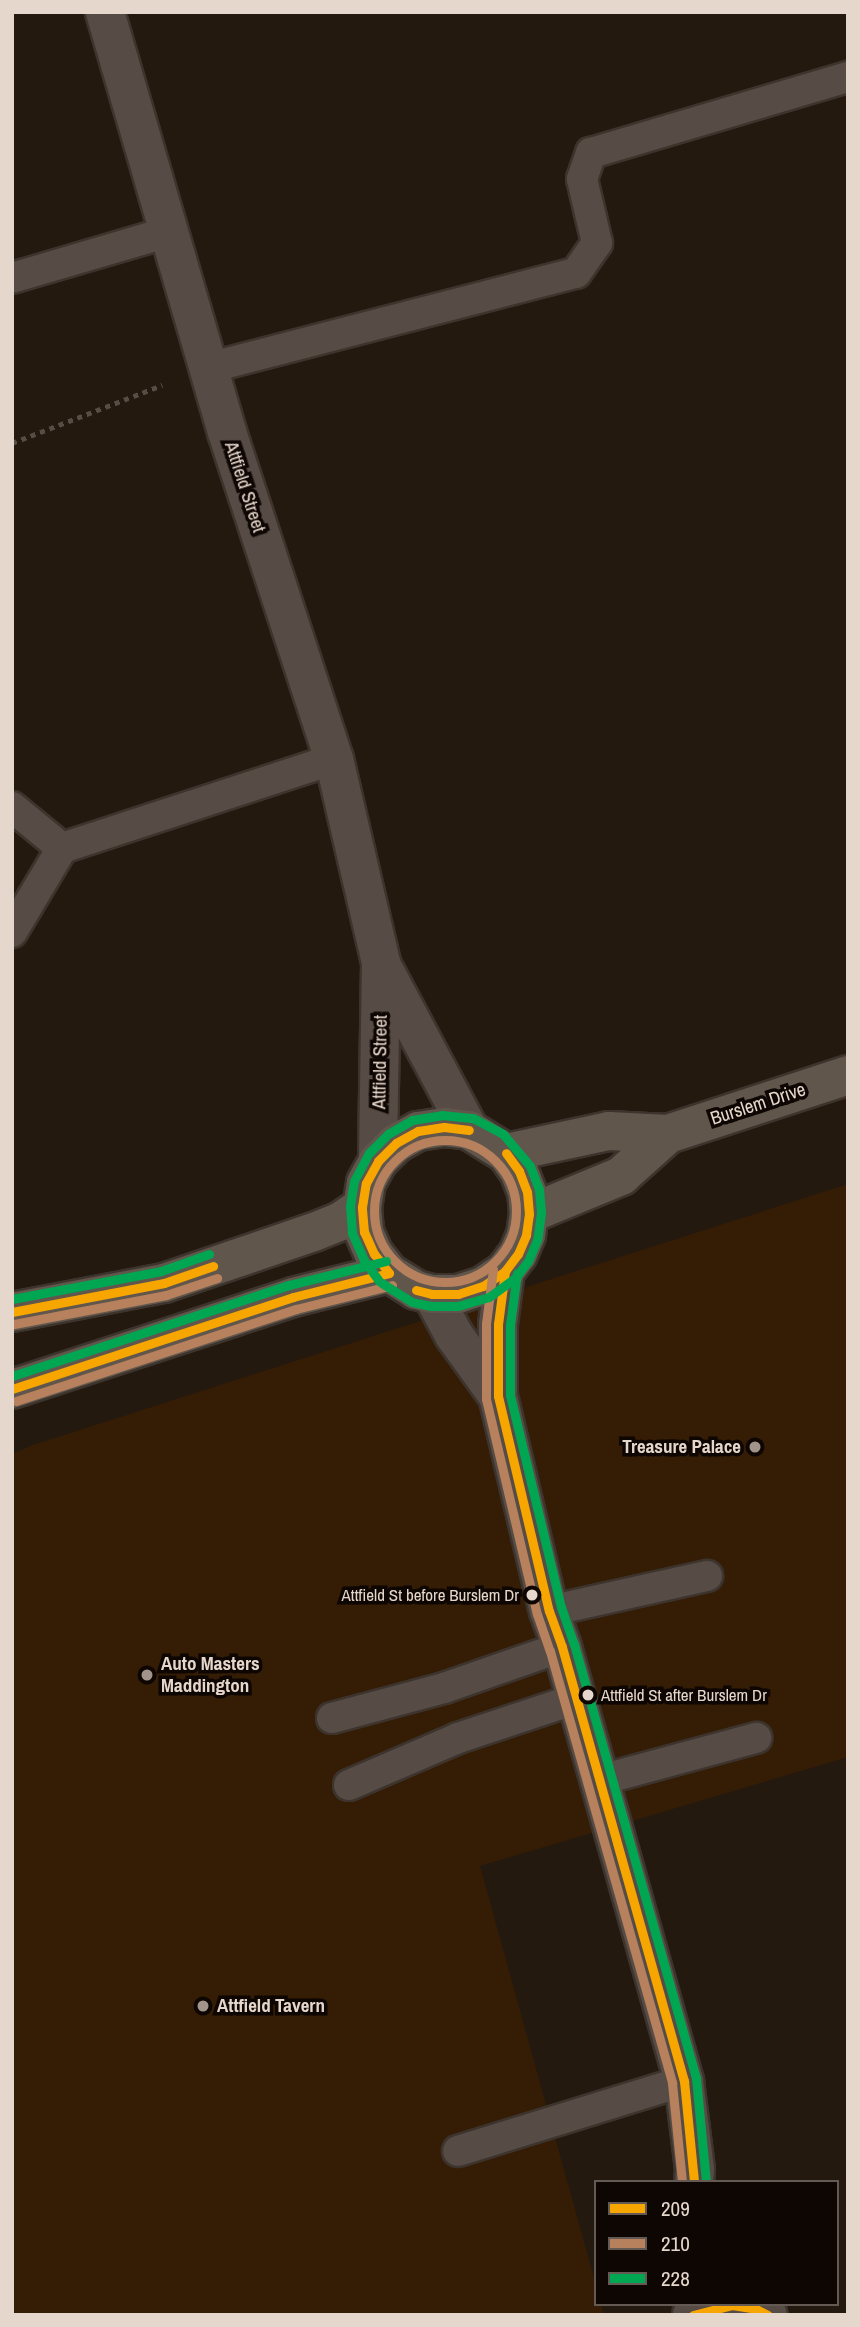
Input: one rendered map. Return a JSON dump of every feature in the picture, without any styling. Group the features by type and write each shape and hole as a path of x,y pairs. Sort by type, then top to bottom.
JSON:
{"main road":[{"name":"Burslem Drive","path":"506,1153 609,1131 668,1134 848,1075"},
{"path":"444,1127 469,1130 506,1153 519,1171 527,1192 529,1213 526,1234 518,1254 505,1271 484,1286 458,1294 432,1294 416,1290 389,1273 374,1254 364,1232 362,1207 366,1183 378,1161 396,1143 418,1131 444,1127"},
{"name":"Burslem Drive","path":"529,1213 621,1176 668,1134"},
{"path":"12,1312 164,1283 314,1232 341,1221 362,1207"},
{"path":"12,1389 293,1297 389,1273"}],"street":[{"name":"Attfield Street","path":"104,12 208,368 334,759 381,963 378,1161"},
{"name":"Attfield Street","path":"381,963 469,1130"},
{"path":"505,1271 498,1324 498,1396 549,1611 562,1647 684,2081 697,2177"},
{"path":"432,1294 454,1335 498,1396"},
{"path":"692,2315 728,2306"},
{"path":"738,2306 756,2309 768,2315"}],"lane":[{"path":"208,368 576,273 597,243 582,179 591,153 848,77"},
{"path":"12,278 168,232"},
{"path":"12,932 62,848 334,759"},
{"path":"12,807 62,848"},
{"path":"549,1611 707,1576"},
{"path":"332,1718 444,1688 562,1647"},
{"path":"349,1785 458,1738 576,1699"},
{"path":"600,1780 756,1738"},
{"path":"458,2151 684,2081"}],"path":[{"path":"12,443 208,368"}],"shaded area":[{"path":"848,1184 848,1757 480,1866 594,2278 594,2306 602,2306 604,2315 12,2315 12,1454 33,1445"}],"transit line":[{"name":"228","path":"379,1281 364,1260 352,1233 350,1206 354,1181 369,1153 388,1134 412,1120 442,1115 473,1118 503,1134 530,1166 539,1189 541,1213 537,1240 528,1261 515,1278 489,1297 458,1306 431,1306 412,1302 382,1283"},
{"name":"209","path":"389,1273 374,1254 364,1232 362,1207 366,1183 378,1161 396,1143 418,1131 444,1127 469,1130"},
{"name":"210","path":"445,1140 472,1145 495,1161 511,1184 516,1211 511,1238 495,1261 472,1277 445,1282 418,1277 395,1261 379,1238 374,1211 379,1184 395,1161 418,1145 445,1140"},
{"name":"209","path":"416,1290 432,1294 458,1294 483,1286 505,1271 518,1254 526,1235 529,1214 527,1192 519,1171 506,1153"},
{"name":"228","path":"12,1299 161,1271 209,1254"},
{"name":"228","path":"12,1376 289,1285 386,1261"},
{"name":"209","path":"12,1312 164,1283 213,1266"},
{"name":"210","path":"493,1269 486,1324 486,1399 537,1614 550,1651 672,2083 682,2180"},
{"name":"209","path":"505,1271 498,1324 498,1396 549,1611 562,1647 684,2081 694,2180"},
{"name":"209","path":"12,1389 293,1297 389,1273"},
{"name":"228","path":"517,1273 510,1325 510,1395 561,1607 574,1644 696,2078 706,2180"},
{"name":"210","path":"14,1324 166,1295 217,1278"},
{"name":"210","path":"16,1401 296,1309 392,1285"},
{"name":"209","path":"693,2315 728,2306"},
{"name":"209","path":"738,2306 756,2309 768,2315"}],"place":[{"name":"Treasure Palace","path":"755,1447"},
{"name":"Attfield St before Burslem Dr","path":"532,1595"},
{"name":"Auto Masters Maddington","path":"147,1675"},
{"name":"Attfield St after Burslem Dr","path":"588,1695"},
{"name":"Attfield Tavern","path":"203,2006"}]}
